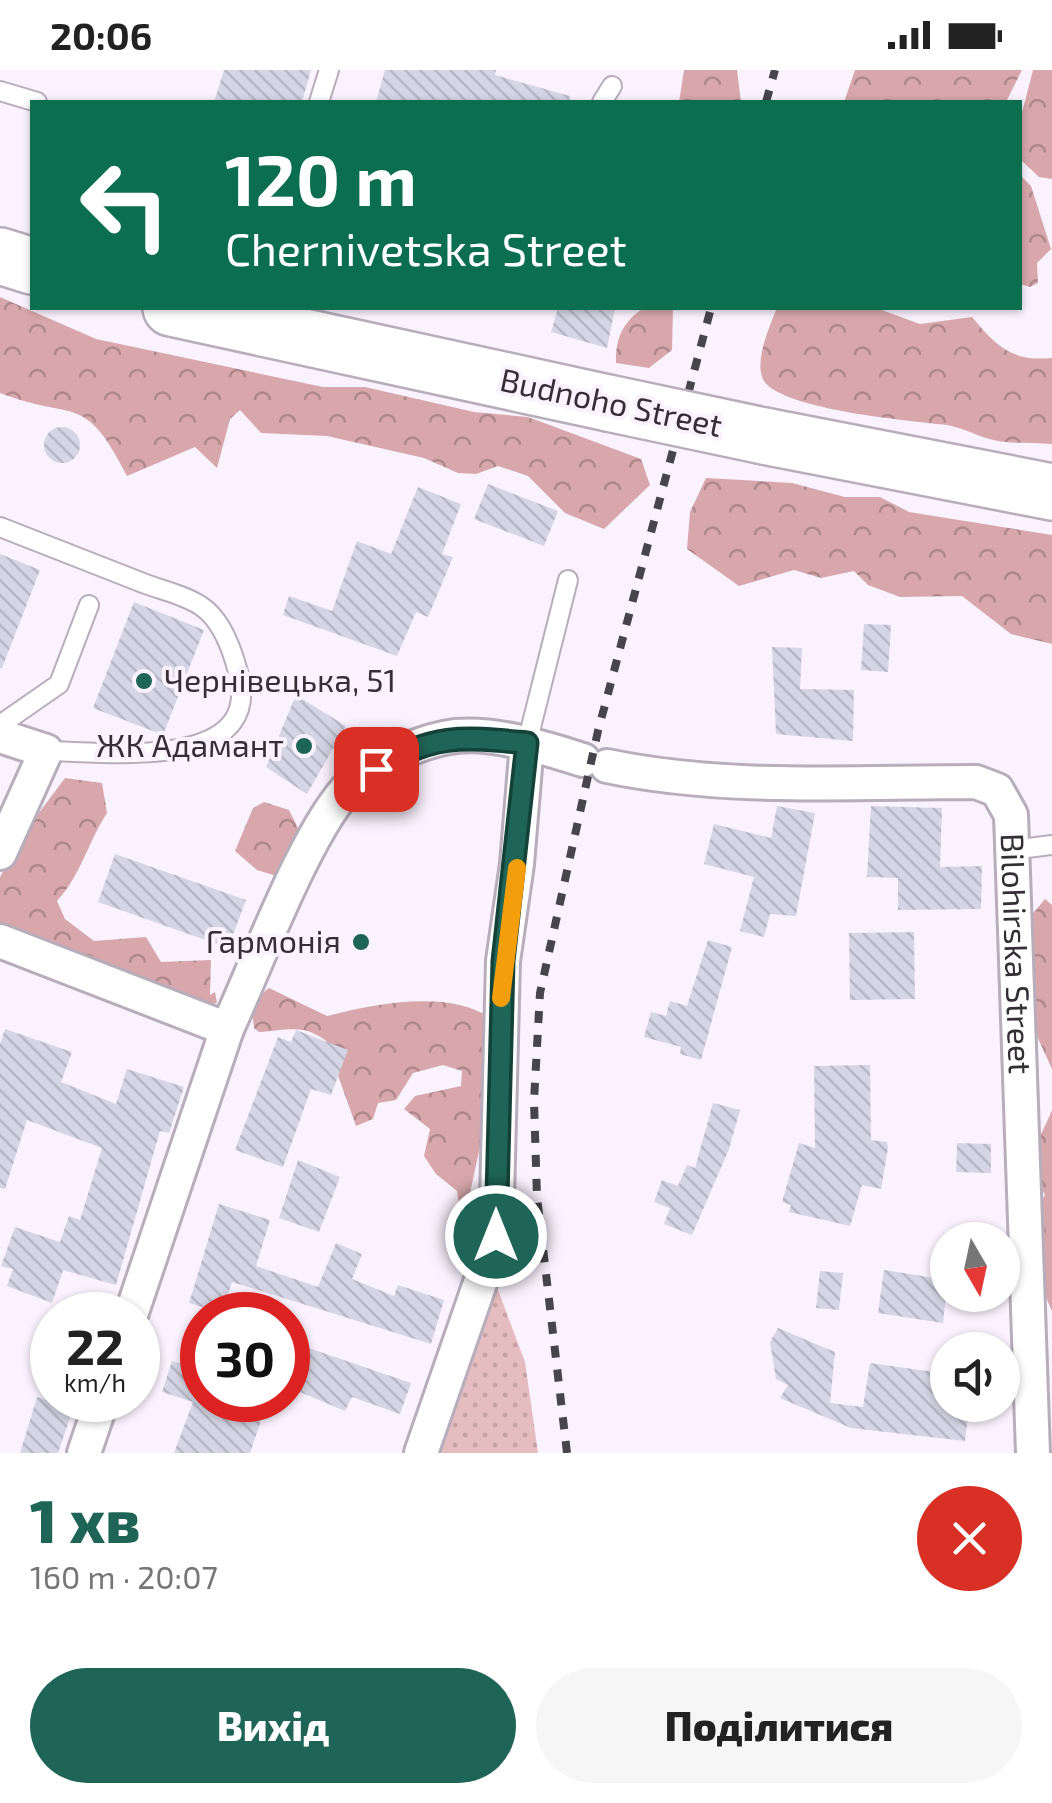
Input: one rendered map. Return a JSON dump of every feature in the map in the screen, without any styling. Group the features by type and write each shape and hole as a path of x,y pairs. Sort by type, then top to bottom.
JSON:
{"highway":[{"path":"0,256 30,265"},
{"name":"Budnoho Street","path":"180,310 764,436 1052,492"}],"street":[{"path":"0,736 46,751 0,852"},
{"name":"Bilohirska Street","path":"139,1292 227,1029 314,839 351,785 402,753 456,736 527,743 661,777 741,782 976,782 997,790 1011,815 1033,1453"},
{"path":"421,1453 496,1236 503,961 527,743"},
{"path":"0,941 227,1029"},
{"path":"84,1453 95,1422"}],"lane":[{"path":"320,100 329,70"},
{"path":"603,100 612,86"},
{"path":"0,91 30,100"},
{"path":"0,527 202,606 230,644 240,681 238,710 221,732 198,746 176,752 46,751"},
{"path":"527,743 568,580"},
{"path":"0,724 59,684 89,605"},
{"path":"1012,850 1052,845"}],"green space":[{"path":"684,70 737,70 741,100 679,100"},
{"path":"855,70 1022,70 1007,100 845,100"},
{"path":"1033,70 1052,70 1052,179 1039,177 1022,161 1022,112"},
{"path":"1022,177 1031,186 1051,249 1037,263 1038,283 1030,287 1022,285"},
{"path":"0,297 96,339 323,387 365,387 474,412 528,417 641,459 650,485 604,529 565,513 528,476 498,466 476,474 458,473 424,458 327,436 261,433 240,410 230,419 217,468 195,447 127,476 100,431 88,420 0,393"},
{"path":"642,310 673,310 672,350 649,368 616,363 622,331"},
{"path":"776,310 882,310 920,324 972,317 1006,350 1026,357 1052,358 1052,444 998,441 947,425 879,417 796,400 764,381 760,364"},
{"path":"706,478 792,483 845,497 880,497 909,512 1052,535 1052,644 1011,634 962,596 900,597 868,585 854,571 821,578 794,570 739,586 687,549 690,512"},
{"path":"65,778 102,783 107,813 57,901 65,919 94,941 146,937 161,962 211,960 210,995 215,992 217,1003 191,1008 0,934 0,877 23,834"},
{"path":"264,802 289,810 300,832 283,878 257,870 235,851 253,808"},
{"path":"1045,899 1052,905 1052,1069 1030,1021 1030,917"},
{"path":"269,988 327,1016 388,1004 432,1001 473,1009 491,1018 493,1087 470,1193 479,1237 465,1247 457,1191 436,1174 424,1156 430,1129 404,1109 415,1096 461,1086 462,1071 443,1065 413,1073 396,1100 378,1103 373,1119 356,1126 335,1067 335,1048 308,1031 259,1032 254,1028 251,1003"},
{"path":"1052,1110 1052,1311 1036,1275 1029,1221 1045,1195 1033,1160"}],"shaded area":[{"path":"492,1274 525,1362 538,1453 439,1453"}],"building":[{"path":"224,70 311,70 303,100 215,100"},
{"path":"385,70 496,70 495,75 570,96 569,100 377,100"},
{"path":"557,310 615,310 607,348 551,332"},
{"path":"62,427 75,432 80,445 75,458 62,463 49,458 44,445 49,432"},
{"path":"488,484 558,511 544,546 474,519"},
{"path":"418,487 461,504 442,554 453,557 428,617 416,612 397,656 283,615 289,596 332,611 357,541 391,554"},
{"path":"0,554 40,570 2,668 0,668"},
{"name":"Чернівецька, 51","path":"134,602 204,630 163,735 93,708"},
{"path":"864,624 891,625 888,672 861,670"},
{"path":"772,647 802,648 800,689 854,690 853,741 776,734"},
{"name":"ЖК Адамант","path":"296,695 346,726 307,794 266,767"},
{"path":"777,806 815,813 796,916 770,914 764,937 740,931 754,877 704,864 714,824 771,838"},
{"path":"871,806 942,808 940,867 982,866 981,909 898,910 898,878 867,877"},
{"path":"115,854 246,900 228,948 98,902"},
{"path":"914,932 915,999 850,1000 849,933"},
{"path":"708,940 732,947 701,1060 680,1054 681,1047 644,1037 651,1012 666,1016 670,1001 687,1006"},
{"path":"5,1029 72,1052 61,1082 116,1104 127,1069 184,1087 169,1133 160,1131 116,1285 63,1270 56,1292 30,1295 7,1286 13,1269 1,1266 15,1227 60,1242 69,1216 80,1220 102,1148 27,1120 5,1189 0,1188 0,1044"},
{"path":"296,1030 348,1050 331,1095 311,1089 283,1167 235,1150 278,1037 291,1042"},
{"path":"870,1065 871,1140 887,1142 888,1148 881,1189 862,1185 850,1226 789,1212 791,1205 782,1202 799,1143 815,1148 814,1066"},
{"path":"713,1103 740,1110 729,1149 692,1235 664,1224 670,1208 654,1202 662,1180 678,1186 687,1165 695,1168"},
{"path":"957,1143 991,1144 991,1173 956,1172"},
{"path":"298,1160 340,1177 319,1232 279,1218"},
{"path":"219,1204 270,1220 256,1266 318,1287 336,1243 362,1254 352,1279 394,1296 398,1285 444,1300 431,1344 310,1306 310,1292 264,1292 232,1282 229,1292 192,1292"},
{"path":"884,1270 930,1277 930,1312 944,1312 943,1323 878,1313"},
{"path":"820,1271 843,1273 839,1310 816,1308"},
{"path":"778,1328 835,1352 830,1403 863,1407 870,1363 930,1371 930,1422 967,1422 965,1441 851,1428 780,1398 788,1385 776,1379 770,1342"},
{"path":"310,1349 411,1383 400,1414 352,1397 345,1411 310,1396"},
{"path":"172,1361 180,1363 180,1398 162,1392"},
{"path":"30,1420 69,1422 58,1453 20,1453"},
{"path":"186,1422 261,1422 250,1453 174,1453"}],"railway":[{"path":"767,100 775,70"},
{"path":"567,1453 537,1197 534,1101 540,993 598,731 710,310"}],"slow traffic":[{"path":"501,998 517,868"}],"place":[{"name":"Чернівецька, 51","path":"144,681"},
{"name":"ЖК Адамант","path":"304,746"},
{"name":"Гармонія","path":"361,942"}],"route":[{"path":"376,769 402,753 456,736 527,743 517,864 503,961 496,1236"}]}
